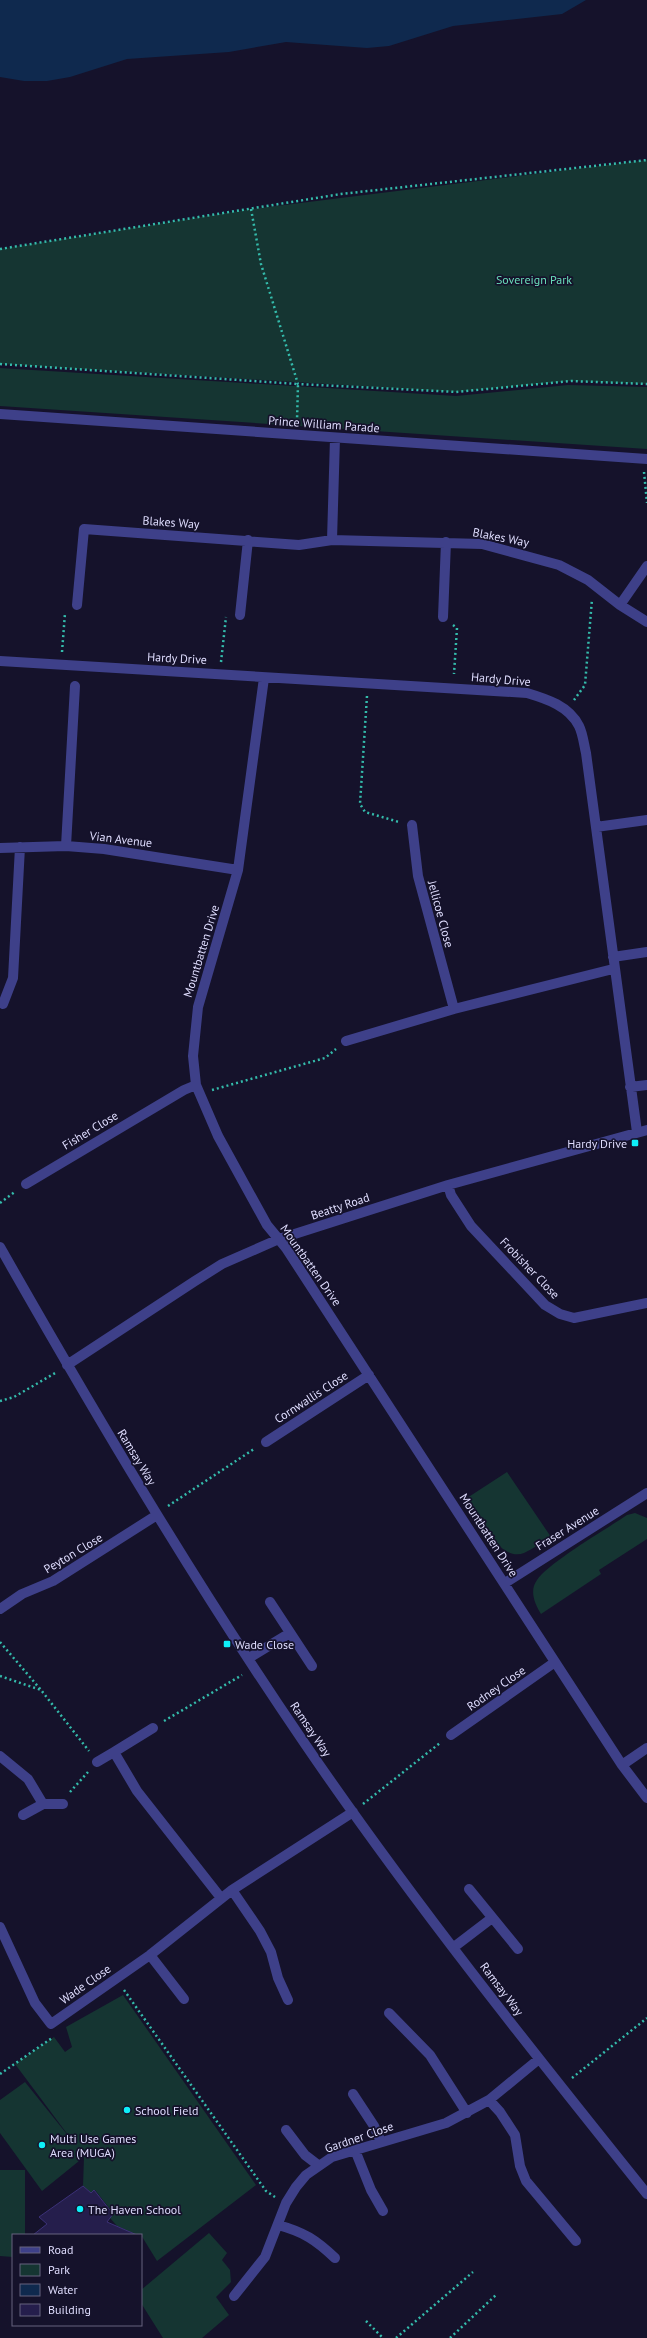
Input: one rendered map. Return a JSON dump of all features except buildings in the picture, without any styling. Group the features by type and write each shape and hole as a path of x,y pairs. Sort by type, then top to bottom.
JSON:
{"street":[{"name":"Prince William Parade","path":"0,414 645,459"},
{"path":"332,540 335,438"},
{"name":"Blakes Way","path":"77,605 84,529 248,540 299,545 332,540 482,544 518,552 559,564 588,580 620,605 647,622"},
{"path":"240,615 248,540"},
{"path":"443,617 446,542"},
{"path":"620,605 647,566"},
{"name":"Hardy Drive","path":"0,661 527,693 551,701 568,711 579,726 583,740 596,827 613,957 613,969 630,1087 642,1131"},
{"name":"Mountbatten Drive","path":"264,678 238,870 198,1007 192,1056 198,1089 218,1136 267,1225 279,1238 505,1583 622,1765 647,1798"},
{"path":"66,846 75,686"},
{"path":"596,827 647,820"},
{"name":"Jellicoe Close","path":"412,825 418,876 454,1009"},
{"name":"Vian Avenue","path":"0,848 66,846 104,849 238,870"},
{"path":"4,1004 13,978 20,847"},
{"path":"613,957 647,952"},
{"path":"346,1040 454,1009 613,969"},
{"path":"630,1087 647,1085"},
{"name":"Fisher Close","path":"26,1184 184,1090 198,1089"},
{"name":"Beatty Road","path":"67,1365 222,1264 279,1238 448,1185 642,1131"},
{"name":"Frobisher Close","path":"448,1185 451,1195 471,1226 550,1308 560,1314 574,1318 647,1304"},
{"name":"Ramsay Way","path":"0,1247 67,1365 157,1515 249,1658 353,1812 539,2059 647,2194"},
{"name":"Cornwallis Close","path":"266,1442 369,1375"},
{"name":"Fraser Avenue","path":"505,1583 646,1495"},
{"name":"Peyton Close","path":"0,1609 22,1594 53,1581 157,1515"},
{"path":"270,1602 312,1666"},
{"path":"249,1658 290,1633"},
{"name":"Rodney Close","path":"451,1735 555,1662"},
{"path":"97,1762 153,1728"},
{"path":"622,1765 647,1748"},
{"path":"114,1752 137,1791 221,1898"},
{"path":"0,1756 28,1779 43,1804"},
{"path":"23,1815 43,1804 63,1804"},
{"name":"Wade Close","path":"51,2024 150,1955 190,1925 232,1890 353,1812"},
{"path":"468,1889 518,1948"},
{"path":"232,1890 260,1931 271,1952 278,1978 288,2000"},
{"path":"454,1947 492,1918"},
{"path":"0,1927 34,2003 51,2024"},
{"path":"150,1955 184,1999"},
{"path":"389,2013 430,2055 467,2113"},
{"name":"Gardner Close","path":"234,2296 265,2258 286,2203 296,2187 318,2165 332,2157 446,2123 467,2113 488,2100 539,2059"},
{"path":"353,2094 361,2104 381,2142"},
{"path":"488,2100 500,2112 515,2135 520,2166 526,2180 576,2241"},
{"path":"286,2130 305,2155 318,2165"},
{"path":"355,2150 371,2190 383,2211"},
{"path":"278,2225 295,2230 316,2240 335,2258"}],"path":[{"path":"0,249 341,194 647,160"},
{"path":"251,209 261,264 298,384 296,435"},
{"path":"0,364 298,384 456,392 571,381 647,384"},
{"path":"645,459 647,504"},
{"path":"568,711 585,685 591,601 600,589"},
{"path":"63,664 62,644 65,614 77,605"},
{"path":"220,674 225,618 240,615"},
{"path":"443,617 457,628 454,672 456,689"},
{"path":"368,684 360,804 365,812 372,815 412,825"},
{"path":"198,1089 325,1058 346,1040"},
{"path":"0,1202 26,1184"},
{"path":"0,1401 14,1397 45,1381 67,1365"},
{"path":"157,1515 266,1442"},
{"path":"0,1642 41,1690 97,1762 69,1793 63,1804"},
{"path":"153,1728 256,1668"},
{"path":"0,1676 41,1690"},
{"path":"353,1812 451,1735"},
{"path":"116,1978 266,2190 286,2203"},
{"path":"561,2087 647,2018"},
{"path":"0,2074 57,2036 51,2024"},
{"path":"396,2338 473,2272"},
{"path":"450,2338 497,2294"},
{"path":"366,2321 383,2338"}],"green space":[{"name":"Sovereign Park","path":"647,160 647,384 571,381 456,392 0,364 0,249 251,209"},
{"path":"0,368 456,396 568,385 647,387 647,449 0,406"},
{"path":"507,1472 551,1537 524,1553 515,1554 506,1551 498,1544 483,1526 467,1498"},
{"path":"635,1513 647,1518 647,1539 599,1570 601,1574 541,1614 535,1602 533,1589 537,1580 543,1573 565,1555 627,1515"},
{"name":"School Field","path":"123,1995 256,2185 157,2261 142,2237 142,2234 125,2234 126,2230 117,2226 110,2218 113,2213 95,2190 91,2193 83,2186 84,2157 42,2191 0,2133 0,2100 25,2082 74,2143 15,2064 54,2037 65,2052 72,2047 66,2027"},
{"path":"0,2170 25,2170 25,2234 12,2234 12,2257 0,2256"},
{"path":"209,2233 227,2253 222,2260 230,2270 231,2282 216,2297 229,2315 202,2338 163,2338 142,2305 142,2289"}],"water":[{"path":"0,0 586,0 562,14 453,26 389,46 367,48 286,42 229,52 127,59 70,77 47,81 24,81 0,77"}],"place":[{"name":"Hardy Drive","path":"635,1143"},
{"name":"Wade Close","path":"227,1644"},
{"name":"School Field","path":"127,2110"},
{"name":"Multi Use Games Area (MUGA)","path":"42,2145"},
{"name":"The Haven School","path":"80,2209"}]}
